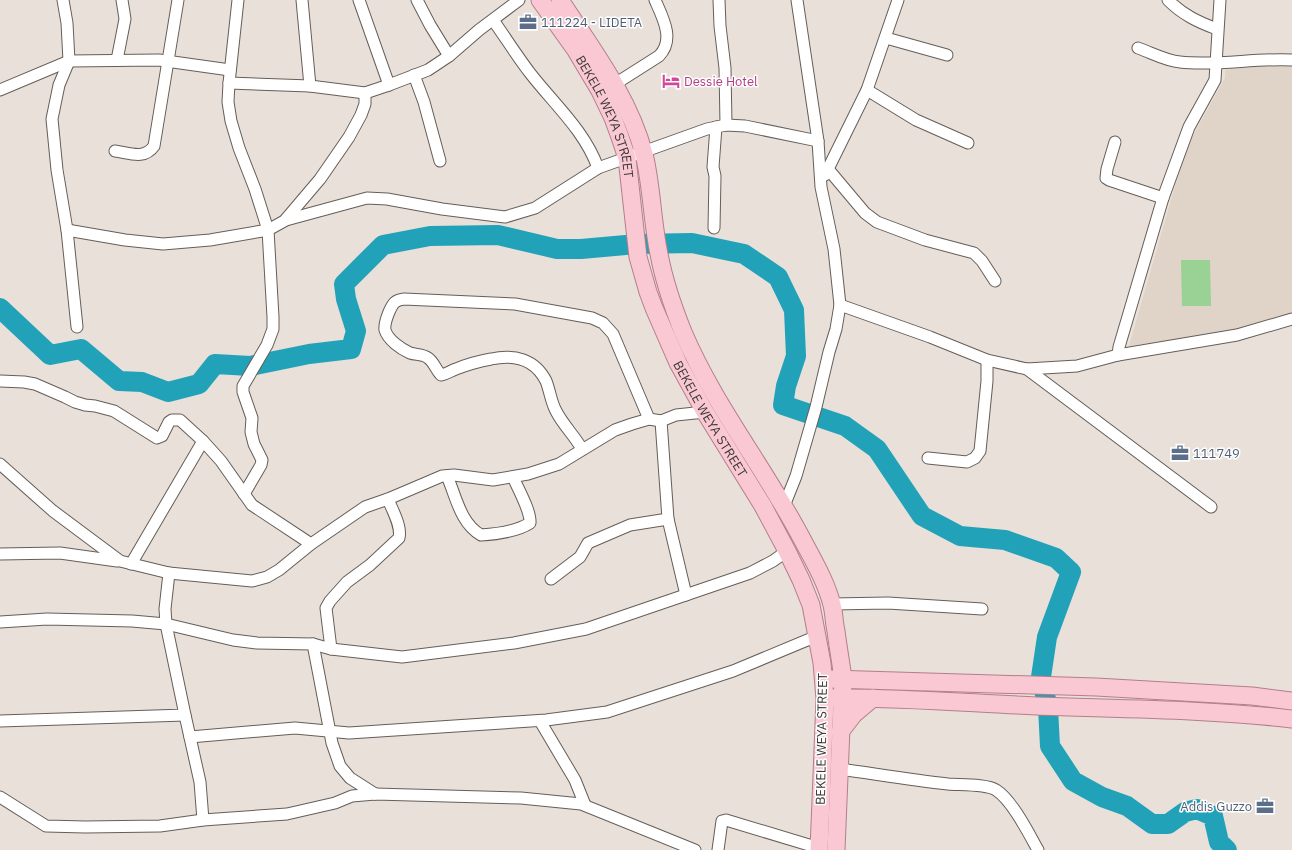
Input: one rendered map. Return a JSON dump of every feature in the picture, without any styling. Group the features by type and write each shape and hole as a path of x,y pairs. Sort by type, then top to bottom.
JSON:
{"main road":[{"name":"BEKELE WEYA STREET","path":"540,0 574,49 600,92 613,118 627,158 632,188 638,250 648,292 678,363 763,506 787,551 811,605 824,679 825,698 819,849"},
{"path":"560,0 615,84 631,118 644,153 658,247 675,311 696,360 715,394 784,506 820,572 832,604 843,679 836,850"},
{"path":"840,656 866,675 877,680"},
{"path":"824,679 1027,684 1252,696 1292,701"},
{"path":"825,698 873,698 1201,712 1253,715 1292,720"},
{"path":"840,732 854,714 873,698"}],"street":[{"path":"63,0 67,23 69,61 59,85 52,120 56,170 67,230 77,327"},
{"path":"117,60 125,19 122,0"},
{"path":"115,151 143,155 150,152 154,146 178,0"},
{"path":"238,0 228,102 231,121 239,148 255,189 268,230 273,329 267,345 243,386 243,392 252,418 251,432 254,444 262,460 262,465 244,494"},
{"path":"302,0 310,86"},
{"path":"359,0 389,85"},
{"path":"417,0 449,56"},
{"path":"229,83 310,86 365,93 428,70 449,56 519,0"},
{"path":"615,84 663,52 667,42 667,32 655,0"},
{"path":"714,228 715,176 713,167 721,126 725,68 720,26 719,0"},
{"path":"784,506 796,476 836,329 840,305 834,250 821,187 818,141 796,0"},
{"path":"821,187 828,169 867,90 898,0"},
{"path":"1168,0 1196,21 1217,29"},
{"path":"1118,356 1119,347 1163,198 1188,128 1215,80 1220,0"},
{"path":"493,20 529,73 566,116 592,152 598,168"},
{"path":"886,38 947,55"},
{"path":"1138,48 1170,60 1180,62 1216,63 1277,59 1292,60"},
{"path":"0,90 69,61 159,60 230,70"},
{"path":"414,75 424,102 440,161"},
{"path":"867,90 916,120 968,143"},
{"path":"286,220 320,179 350,137 361,115 365,93"},
{"path":"67,230 125,240 163,244 210,240 268,230 286,220 367,198 387,199 442,209 505,216 535,208 598,168 721,126 745,126 818,141"},
{"path":"1115,142 1107,169 1106,178 1163,198"},
{"path":"828,169 865,213 877,222 925,240 974,253 982,261 995,281"},
{"path":"582,449 559,416 540,372 531,364 521,358 505,357 491,359 441,375 428,358 424,355 410,353 400,348 388,335 385,330 385,323 392,304 397,300 404,299 515,304 597,320 603,323 614,334 649,419"},
{"path":"840,305 930,337 987,360 1026,369 1077,366 1118,356 1238,335 1292,319"},
{"path":"928,458 967,462 975,458 980,451 987,381 987,360"},
{"path":"1026,369 1211,507"},
{"path":"0,382 24,382 34,384 75,402 114,411 157,438 162,436 169,422 172,420 180,420 203,441 221,461 252,505 289,528 311,544"},
{"path":"0,554 60,553 120,561 169,573 252,581 267,577 279,570 311,544 365,507 442,476 493,480 528,474 559,464 614,430 649,419 661,421 676,415 706,412"},
{"path":"661,421 668,519 686,595"},
{"path":"131,564 203,441"},
{"path":"0,464 53,512 120,561"},
{"path":"447,476 454,491 458,507 466,522 481,534 505,532 530,523 528,513 513,477"},
{"path":"331,649 326,608 330,601 346,582 370,565 399,538 400,535 398,525 388,499"},
{"path":"552,579 580,557 588,543 630,525 668,519"},
{"path":"0,622 47,619 132,621 166,624 233,640 257,643 313,644 331,649 402,657 514,643 586,629 750,573 773,561 787,551"},
{"path":"169,573 165,609 166,624 200,782 203,820"},
{"path":"832,604 888,603 982,609"},
{"path":"190,737 295,728 349,733 540,720 607,712 734,670 817,636"},
{"path":"313,644 332,743 340,766 350,778 375,794"},
{"path":"0,721 185,715"},
{"path":"540,720 575,780 585,806"},
{"path":"840,769 910,780 973,785 996,790 1008,802 1038,850"},
{"path":"0,797 46,826 85,827 160,826 203,820 287,814 335,803 352,796 375,794 521,798 585,806 695,850"},
{"path":"718,850 722,821 726,820 819,849"}],"shaded area":[{"path":"1257,66 1292,67 1292,313 1239,330 1129,346 1186,148 1225,78 1225,70"}],"green space":[{"path":"1181,260 1210,260 1211,306 1182,306"}],"waterway":[{"path":"0,308 50,355 81,349 119,381 142,382 168,392 199,384 215,364 250,366 309,354 351,349 356,331 346,299 344,284 383,245 430,236 498,235 557,249 581,249 637,244 692,243 744,254 778,277 794,310 796,356 786,386 783,405 845,426 877,449 922,516 960,536 1005,540 1056,558 1071,572 1047,637 1041,677 1048,708 1050,746 1073,781 1102,797 1127,806 1152,824 1168,824 1185,812 1197,809 1213,816 1219,842 1227,850"}],"place":[{"name":"111224 - LIDETA","path":"528,22"},
{"name":"Dessie Hotel","path":"671,81"},
{"name":"111749","path":"1180,453"},
{"name":"Addis Guzzo","path":"1265,806"}]}
